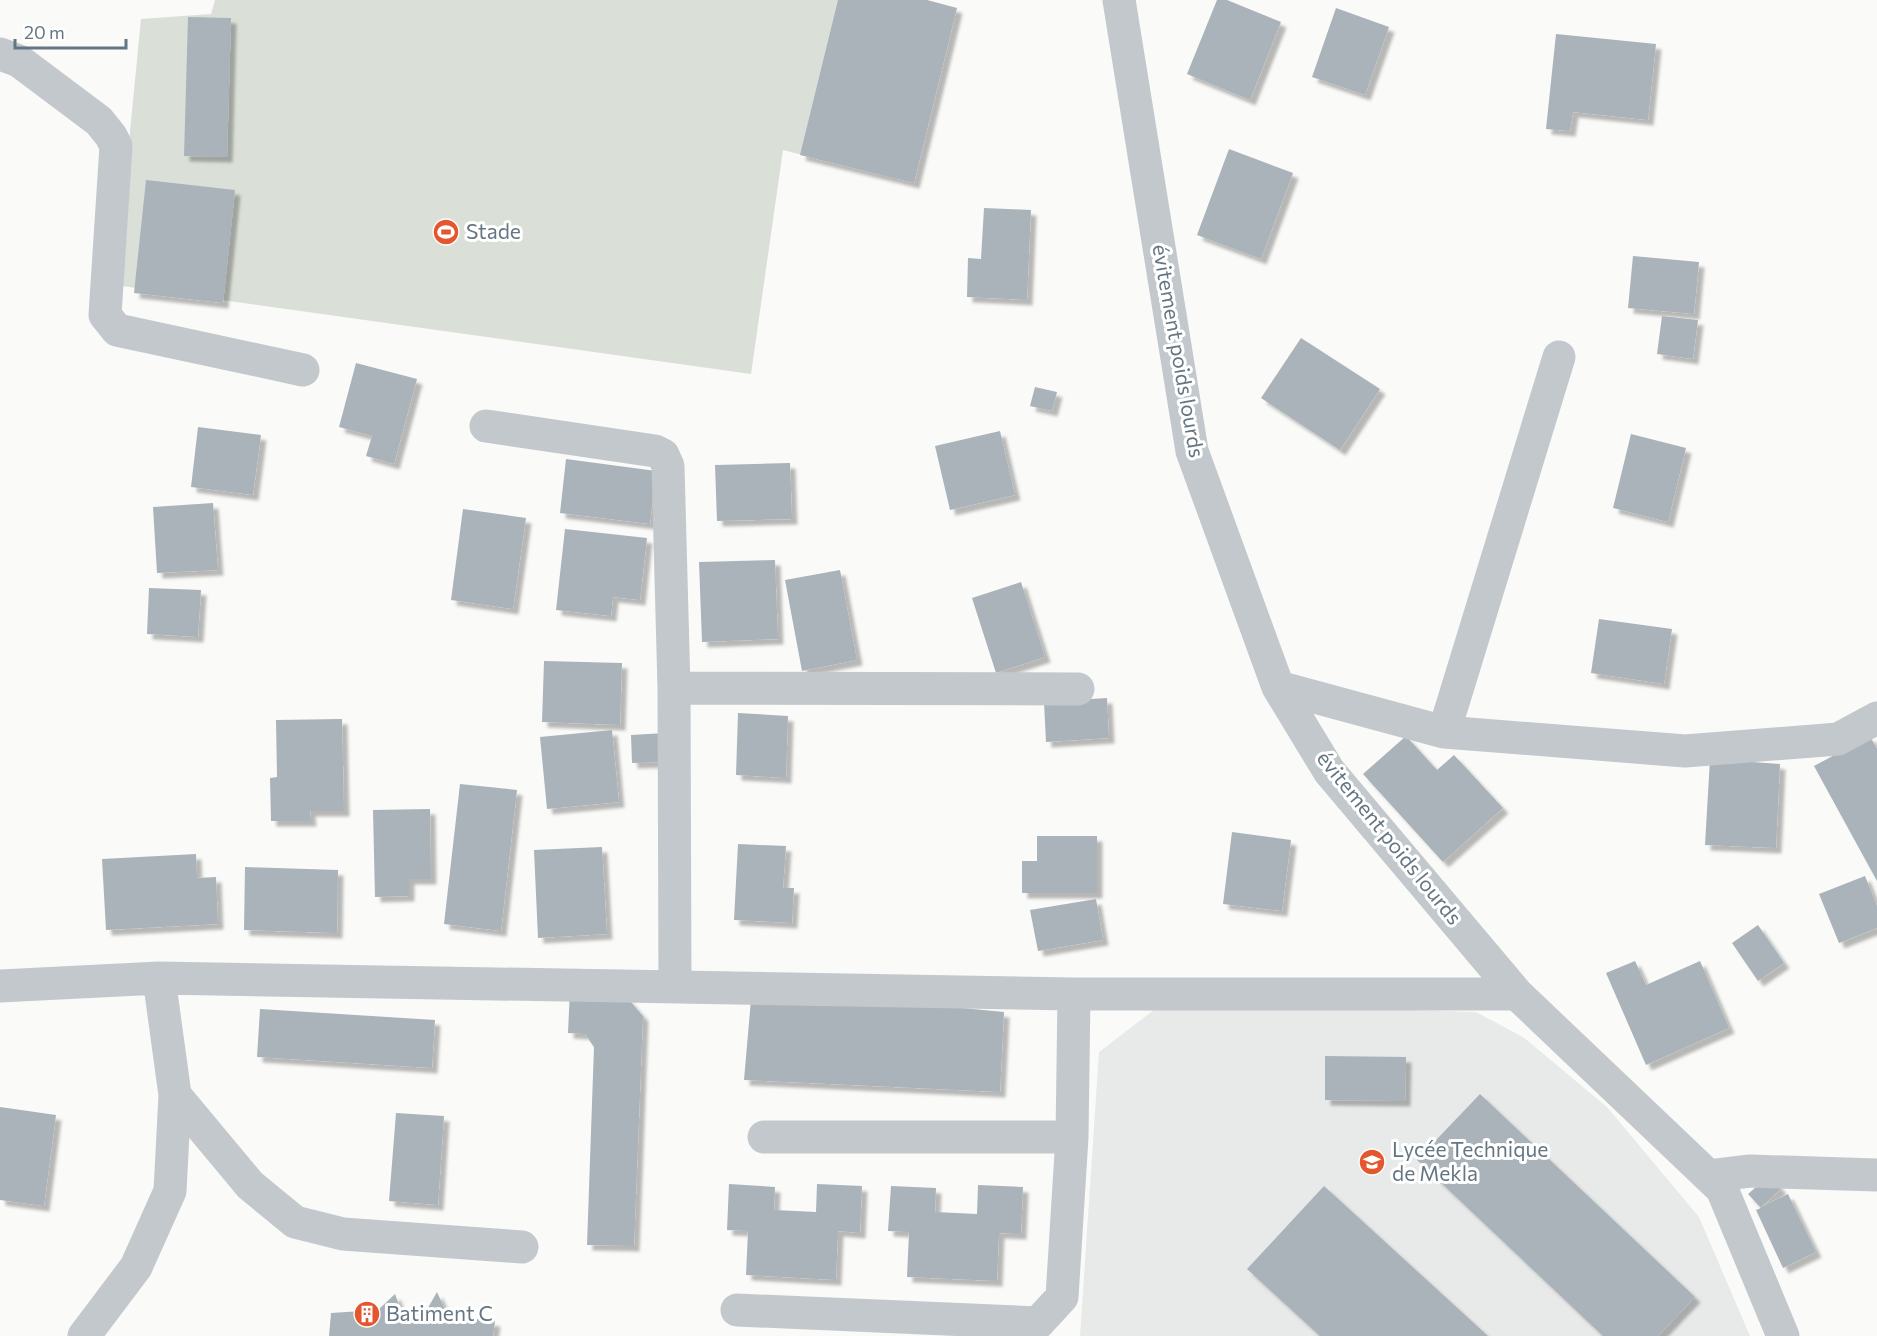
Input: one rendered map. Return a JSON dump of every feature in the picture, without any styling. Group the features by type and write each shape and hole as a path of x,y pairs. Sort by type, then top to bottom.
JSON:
{"street":[{"name":"évitement poids lourds","path":"1119,0 1192,451 1278,687 1329,771 1517,994 1722,1189 1783,1336"},
{"path":"0,54 19,61 99,121 116,146 105,315 111,325 117,330 303,370"},
{"path":"1444,732 1559,357"},
{"path":"486,426 655,451 663,455 668,466 674,688 675,987"},
{"path":"1278,687 1444,732 1685,751 1838,739 1877,718"},
{"path":"674,688 1078,689"},
{"path":"0,986 159,978 1074,994 1517,994"},
{"path":"84,1336 136,1267 170,1191 175,1095 159,978"},
{"path":"737,1310 1038,1323 1062,1297 1072,1137 1074,994"},
{"path":"175,1095 250,1185 295,1222 343,1234 522,1247"},
{"path":"764,1137 1072,1137"},
{"path":"1709,1176 1750,1171 1877,1175"}],"shaded area":[{"name":"Stade","path":"215,0 892,0 934,9 897,179 783,150 751,374 115,285 141,19 211,14"},
{"name":"Lycée Technique de Mekla","path":"1163,1003 1476,1012 1523,1037 1607,1107 1699,1217 1750,1336 1080,1336 1099,1052"}],"building":[{"path":"838,0 927,0 957,8 914,183 800,155"},
{"path":"1217,0 1227,0 1281,22 1250,100 1187,74"},
{"path":"1336,8 1389,27 1365,95 1312,77"},
{"path":"188,17 231,18 227,157 184,156"},
{"path":"1556,34 1656,44 1648,120 1573,112 1570,131 1546,129"},
{"path":"1229,149 1293,173 1261,259 1197,235"},
{"path":"146,180 235,190 223,303 134,293"},
{"path":"984,208 1031,210 1027,300 967,297 968,258 981,259"},
{"path":"1633,256 1699,262 1694,314 1628,308"},
{"path":"1662,316 1698,320 1693,359 1657,354"},
{"path":"1301,338 1380,389 1340,450 1261,398"},
{"path":"356,363 417,379 394,464 366,456 372,436 339,427"},
{"path":"1035,387 1057,392 1052,411 1030,406"},
{"path":"198,427 261,435 253,495 191,487"},
{"path":"1000,431 1015,495 950,510 935,446"},
{"path":"1631,434 1686,448 1668,522 1613,508"},
{"path":"566,459 656,471 650,524 560,513"},
{"path":"790,463 792,519 717,521 715,465"},
{"path":"213,503 218,570 157,573 153,507"},
{"path":"463,509 526,518 513,609 451,600"},
{"path":"565,529 647,538 640,600 613,597 611,616 556,610"},
{"path":"775,560 778,639 702,642 699,562"},
{"path":"840,570 857,660 802,671 785,580"},
{"path":"1021,582 1045,657 996,673 972,598"},
{"path":"149,588 201,590 198,637 147,634"},
{"path":"1599,619 1672,629 1664,684 1591,673"},
{"path":"544,661 622,663 620,725 542,722"},
{"path":"1107,698 1109,738 1046,742 1044,702"},
{"path":"738,713 788,716 786,778 736,775"},
{"path":"342,719 344,811 310,811 311,821 271,821 270,778 277,777 276,720"},
{"path":"612,730 619,802 547,809 540,737"},
{"path":"666,733 667,762 632,763 631,735"},
{"path":"1406,736 1437,770 1454,755 1503,808 1443,862 1363,774"},
{"path":"1870,736 1877,749 1877,881 1814,766"},
{"path":"1710,759 1780,764 1776,848 1705,845"},
{"path":"460,784 517,790 501,931 444,924"},
{"path":"430,809 431,879 409,879 409,896 375,897 373,810"},
{"path":"1232,832 1291,840 1282,911 1223,904"},
{"path":"1037,836 1097,836 1097,893 1022,893 1022,861 1037,861"},
{"path":"738,844 786,846 783,888 794,888 792,923 734,920"},
{"path":"602,847 607,934 538,938 534,850"},
{"path":"196,854 197,878 216,877 218,924 106,930 102,859"},
{"path":"245,867 338,870 337,933 244,930"},
{"path":"1865,876 1877,906 1877,928 1839,943 1819,894"},
{"path":"1096,899 1103,940 1038,951 1030,910"},
{"path":"1758,925 1784,963 1758,981 1732,943"},
{"path":"1635,961 1646,985 1700,961 1729,1028 1646,1065 1606,973"},
{"path":"752,988 1004,1012 1000,1092 744,1080"},
{"path":"570,990 622,992 643,1016 634,1246 587,1245 594,1047 585,1034 568,1033"},
{"path":"260,1009 435,1020 432,1068 257,1057"},
{"path":"1325,1056 1406,1057 1405,1101 1325,1100"},
{"path":"1480,1094 1695,1297 1658,1336 1603,1336 1417,1160"},
{"path":"0,1107 56,1115 44,1206 0,1200"},
{"path":"396,1113 444,1116 438,1205 389,1201"},
{"path":"1770,1175 1781,1189 1761,1207 1788,1194 1816,1252 1783,1268 1756,1210 1761,1208 1748,1194"},
{"path":"729,1184 775,1187 774,1210 816,1212 817,1184 862,1186 860,1233 838,1231 836,1280 746,1275 748,1231 727,1230"},
{"path":"978,1185 1023,1187 1021,1234 999,1233 997,1281 907,1277 909,1232 888,1231 891,1186 936,1188 935,1212 977,1214"},
{"path":"1324,1186 1488,1336 1320,1336 1247,1269"},
{"name":"Batiment C","path":"437,1292 448,1316 495,1321 493,1336 329,1336 331,1313 378,1310 395,1294 403,1316 425,1313"}],"place":[{"name":"Stade","path":"446,232"},
{"name":"Lycée Technique de Mekla","path":"1372,1162"},
{"name":"Batiment C","path":"367,1314"}]}
